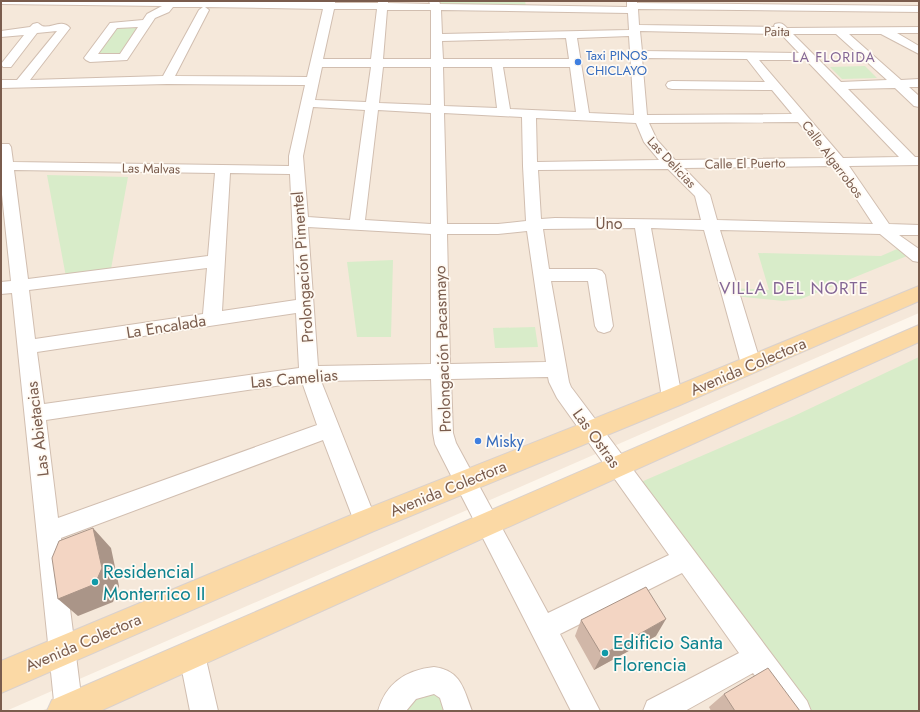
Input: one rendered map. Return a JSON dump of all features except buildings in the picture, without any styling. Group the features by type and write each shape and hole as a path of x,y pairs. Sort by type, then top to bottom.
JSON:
{"main road":[{"name":"Avenida Colectora","path":"1,677 365,522 672,398 919,293"},
{"path":"67,710 919,333"}],"street":[{"path":"1,1 148,2 202,5 311,3 919,9"},
{"path":"834,1 919,51"},
{"path":"883,1 895,9"},
{"path":"4,64 33,31 55,2"},
{"path":"84,65 123,58 152,16 165,10 169,4"},
{"name":"Prolongación Pimentel","path":"330,4 297,150 296,170 305,305 310,374 329,429 365,522"},
{"path":"357,225 383,4"},
{"name":"Prolongación Pacasmayo","path":"435,4 443,433 446,444 465,481 586,711"},
{"path":"167,80 202,5"},
{"name":"Las Delicias","path":"633,6 641,120 644,130 653,146 696,187 702,195 751,364"},
{"path":"761,8 915,161"},
{"path":"71,80 114,24 147,23"},
{"path":"1,34 62,27 65,28 20,84"},
{"name":"Paita","path":"436,38 635,31 784,32 919,30"},
{"path":"840,31 919,103"},
{"path":"571,34 583,116"},
{"path":"637,54 809,57"},
{"name":"Calle Algarrobos","path":"750,56 839,162 884,229 919,257"},
{"path":"4,64 36,63"},
{"path":"317,63 575,63"},
{"path":"497,63 504,113"},
{"path":"1,84 167,80 312,81"},
{"path":"838,86 919,83"},
{"path":"672,85 776,86"},
{"path":"307,103 641,120 802,118"},
{"name":"Las Ostras","path":"529,114 530,166 534,225 559,382 564,392 684,559 797,711"},
{"name":"Las Abietacias","path":"4,147 7,166 11,287 27,347 62,651 67,710"},
{"path":"839,162 915,161"},
{"name":"Calle El Puerto","path":"530,166 839,162"},
{"name":"Las Malvas","path":"7,166 296,170"},
{"path":"212,319 223,169"},
{"name":"Uno","path":"300,222 439,229 498,229 555,223 642,223 919,230"},
{"path":"642,223 672,398"},
{"path":"11,287 216,261"},
{"path":"542,275 596,275 604,326"},
{"name":"La Encalada","path":"27,347 305,305"},
{"name":"Las Camelias","path":"35,414 310,374 556,369"},
{"path":"48,532 329,429"},
{"path":"543,629 684,559"},
{"path":"192,655 204,711"},
{"path":"657,711 757,657"},
{"path":"392,711 392,708 402,692 427,681 433,680 445,684 449,689 458,711"}],"shaded area":[{"path":"1,1 919,1 919,313 6,711 1,711"},
{"path":"919,326 919,711 41,711"}],"green space":[{"path":"440,1 525,1 526,6 441,6"},
{"path":"118,25 139,25 118,56 95,57"},
{"path":"865,66 877,78 842,79 830,67"},
{"path":"47,175 128,177 111,269 66,277"},
{"path":"897,249 907,256 801,299 783,301 734,296 732,288 769,290 758,253 881,256"},
{"path":"393,260 391,337 357,337 347,262"},
{"path":"535,327 538,347 495,348 493,328"},
{"path":"919,357 919,711 803,711 634,485 794,416"},
{"path":"442,686 453,711 403,711 409,696"}],"place":[{"name":"Taxi PINOS CHICLAYO","path":"578,62"},
{"name":"Misky","path":"478,441"},
{"name":"Residencial Monterrico II","path":"95,582"},
{"name":"Edificio Santa Florencia","path":"605,653"}],"district":[{"name":"LA FLORIDA","path":"834,57"},
{"name":"VILLA DEL NORTE","path":"794,288"}]}
